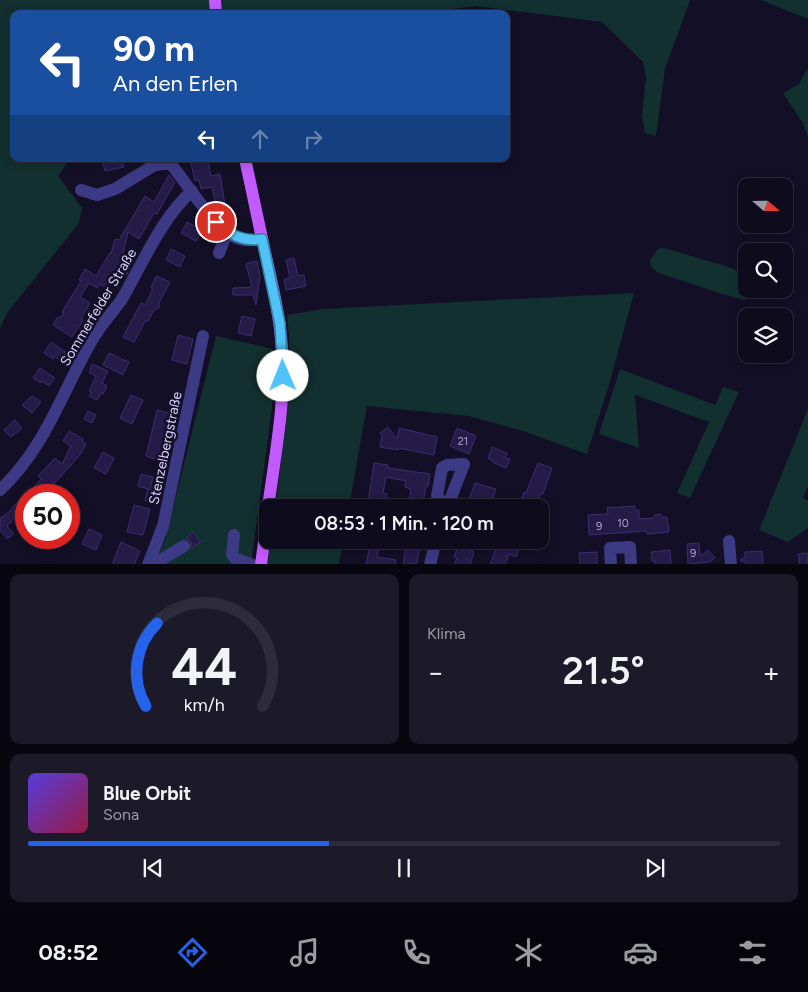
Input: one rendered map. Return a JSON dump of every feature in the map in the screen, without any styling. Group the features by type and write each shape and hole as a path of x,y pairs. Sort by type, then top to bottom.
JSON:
{"main road":[{"path":"246,162 280,324 283,359 280,410 269,499"},
{"path":"261,564 263,549"}],"street":[{"path":"81,190 97,195 115,189 153,166 171,164 211,215 227,232 238,238 262,239"},
{"name":"Sommerfelder Straße","path":"0,490 20,470 32,454 91,342 121,300 155,239 182,200 192,191"},
{"path":"219,253 227,232"},
{"name":"Stenzelbergstraße","path":"149,562 163,526 203,336"},
{"path":"234,536 232,555 235,558 254,564"},
{"path":"729,540 731,564"},
{"path":"149,562 159,561 184,546"},
{"path":"611,564 610,548 630,547 631,564"},
{"path":"430,564 434,549"}],"green space":[{"path":"0,0 690,0 665,69 656,136 645,133 642,116 646,77 643,62 602,22 476,6 444,10 10,10 10,162 68,162 58,176 82,208 79,223 7,313 0,328"},
{"path":"761,0 808,0 808,19"},
{"path":"808,68 808,137 803,123 783,93 799,84"},
{"path":"664,248 738,271 738,298 748,298 745,300 722,294 658,273 651,266 650,260 658,249"},
{"path":"634,293 609,385 587,454 520,430 468,416 367,406 350,499 276,499 289,388 290,364 287,315 322,309"},
{"path":"216,336 273,349 272,408 251,564 160,564 156,559 165,540"},
{"path":"620,369 715,405 723,387 739,392 690,498 677,493 709,422 635,395 639,448 599,434"},
{"path":"808,409 808,486 803,498 808,501 808,528 788,542 759,530"},
{"path":"270,549 342,549 339,564 268,564"}],"building":[{"path":"103,162 123,162 124,167 105,171"},
{"path":"208,162 211,176 220,174 225,205 216,207 212,187 201,189 199,180 195,181 191,163"},
{"path":"169,175 175,182 157,214 154,213 139,239 128,232 121,263 131,265 126,276 116,270 105,287 99,284 97,288 89,283 80,297 90,303 81,319 83,320 72,337 53,325 57,318 61,317 64,313 62,312 81,281 79,280 85,269 96,276 111,254 115,239 119,240 145,196 154,202"},
{"path":"187,222 202,230 196,241 181,233"},
{"path":"171,249 185,256 180,267 166,260"},
{"path":"294,258 298,276 304,275 306,286 286,290 284,279 290,278 286,260"},
{"path":"257,261 260,276 256,305 253,295 233,295 233,288 252,287 246,264"},
{"path":"156,276 170,282 159,303 159,308 154,310 148,321 146,320 134,342 123,337 141,303 145,305 153,289 151,288"},
{"path":"242,316 255,319 251,336 238,333"},
{"path":"178,335 193,339 187,364 172,360"},
{"path":"51,342 67,353 61,361 54,356 53,359 44,353"},
{"path":"109,353 129,362 123,375 103,365"},
{"path":"92,364 108,371 102,383 107,386 97,400 89,396 91,392 89,391 96,376 89,373"},
{"path":"40,368 55,378 49,386 33,378"},
{"path":"131,395 143,400 132,424 120,418"},
{"path":"32,396 41,402 32,413 22,405"},
{"path":"157,410 176,415 168,441 172,442 167,463 146,456"},
{"path":"88,411 96,415 92,423 84,419"},
{"path":"15,420 22,428 11,437 4,430"},
{"path":"388,427 397,439 399,428 437,437 434,455 398,448 398,450 380,447 382,436 380,433"},
{"path":"457,428 476,436 469,454 450,446"},
{"path":"69,431 83,439 82,441 86,444 79,456 54,484 36,484 41,479 38,476 55,458 62,464 71,446 63,441"},
{"path":"492,447 507,453 505,458 510,459 506,468 492,462 488,458"},
{"path":"103,452 114,458 106,474 94,468"},
{"path":"374,463 388,465 388,468 430,474 424,499 409,499 411,489 405,487 406,481 386,477 383,493 387,494 386,499 368,499"},
{"path":"538,463 552,468 543,494 540,494 538,499 520,499 524,492 526,493"},
{"path":"141,474 153,477 150,490 158,492 155,503 145,501 148,489 138,486"},
{"path":"475,483 496,489 492,499 469,499"},
{"path":"15,505 15,518 7,526 14,534 7,539 0,532 0,517 9,512"},
{"path":"134,505 150,509 143,535 127,532"},
{"path":"635,506 635,510 639,510 639,519 653,518 655,515 661,514 662,517 667,517 669,532 647,534 646,531 589,535 588,515 608,514 607,508"},
{"path":"89,529 102,535 96,550 82,544"},
{"path":"193,532 201,541 192,548 191,542 186,538"},
{"path":"121,542 140,551 134,564 112,564"},
{"path":"699,543 700,556 708,550 715,558 710,562 688,564 687,544"},
{"path":"369,549 378,549 377,557 396,560 395,564 366,564"},
{"path":"406,549 419,549 417,563 403,564"},
{"path":"457,549 466,549 474,552 470,564 454,564 457,558 454,557"},
{"path":"496,549 519,549 516,557 509,554 505,564 490,564"},
{"path":"670,550 671,564 655,564 655,561 652,561 651,552"},
{"path":"762,551 763,564 745,564 740,560 745,557 745,552"},
{"path":"597,552 597,564 580,564 579,553"},
{"path":"808,553 808,564 800,564 798,554"}],"route":[{"path":"216,222 227,232 238,238 247,240 262,239 280,324 283,376"}]}
